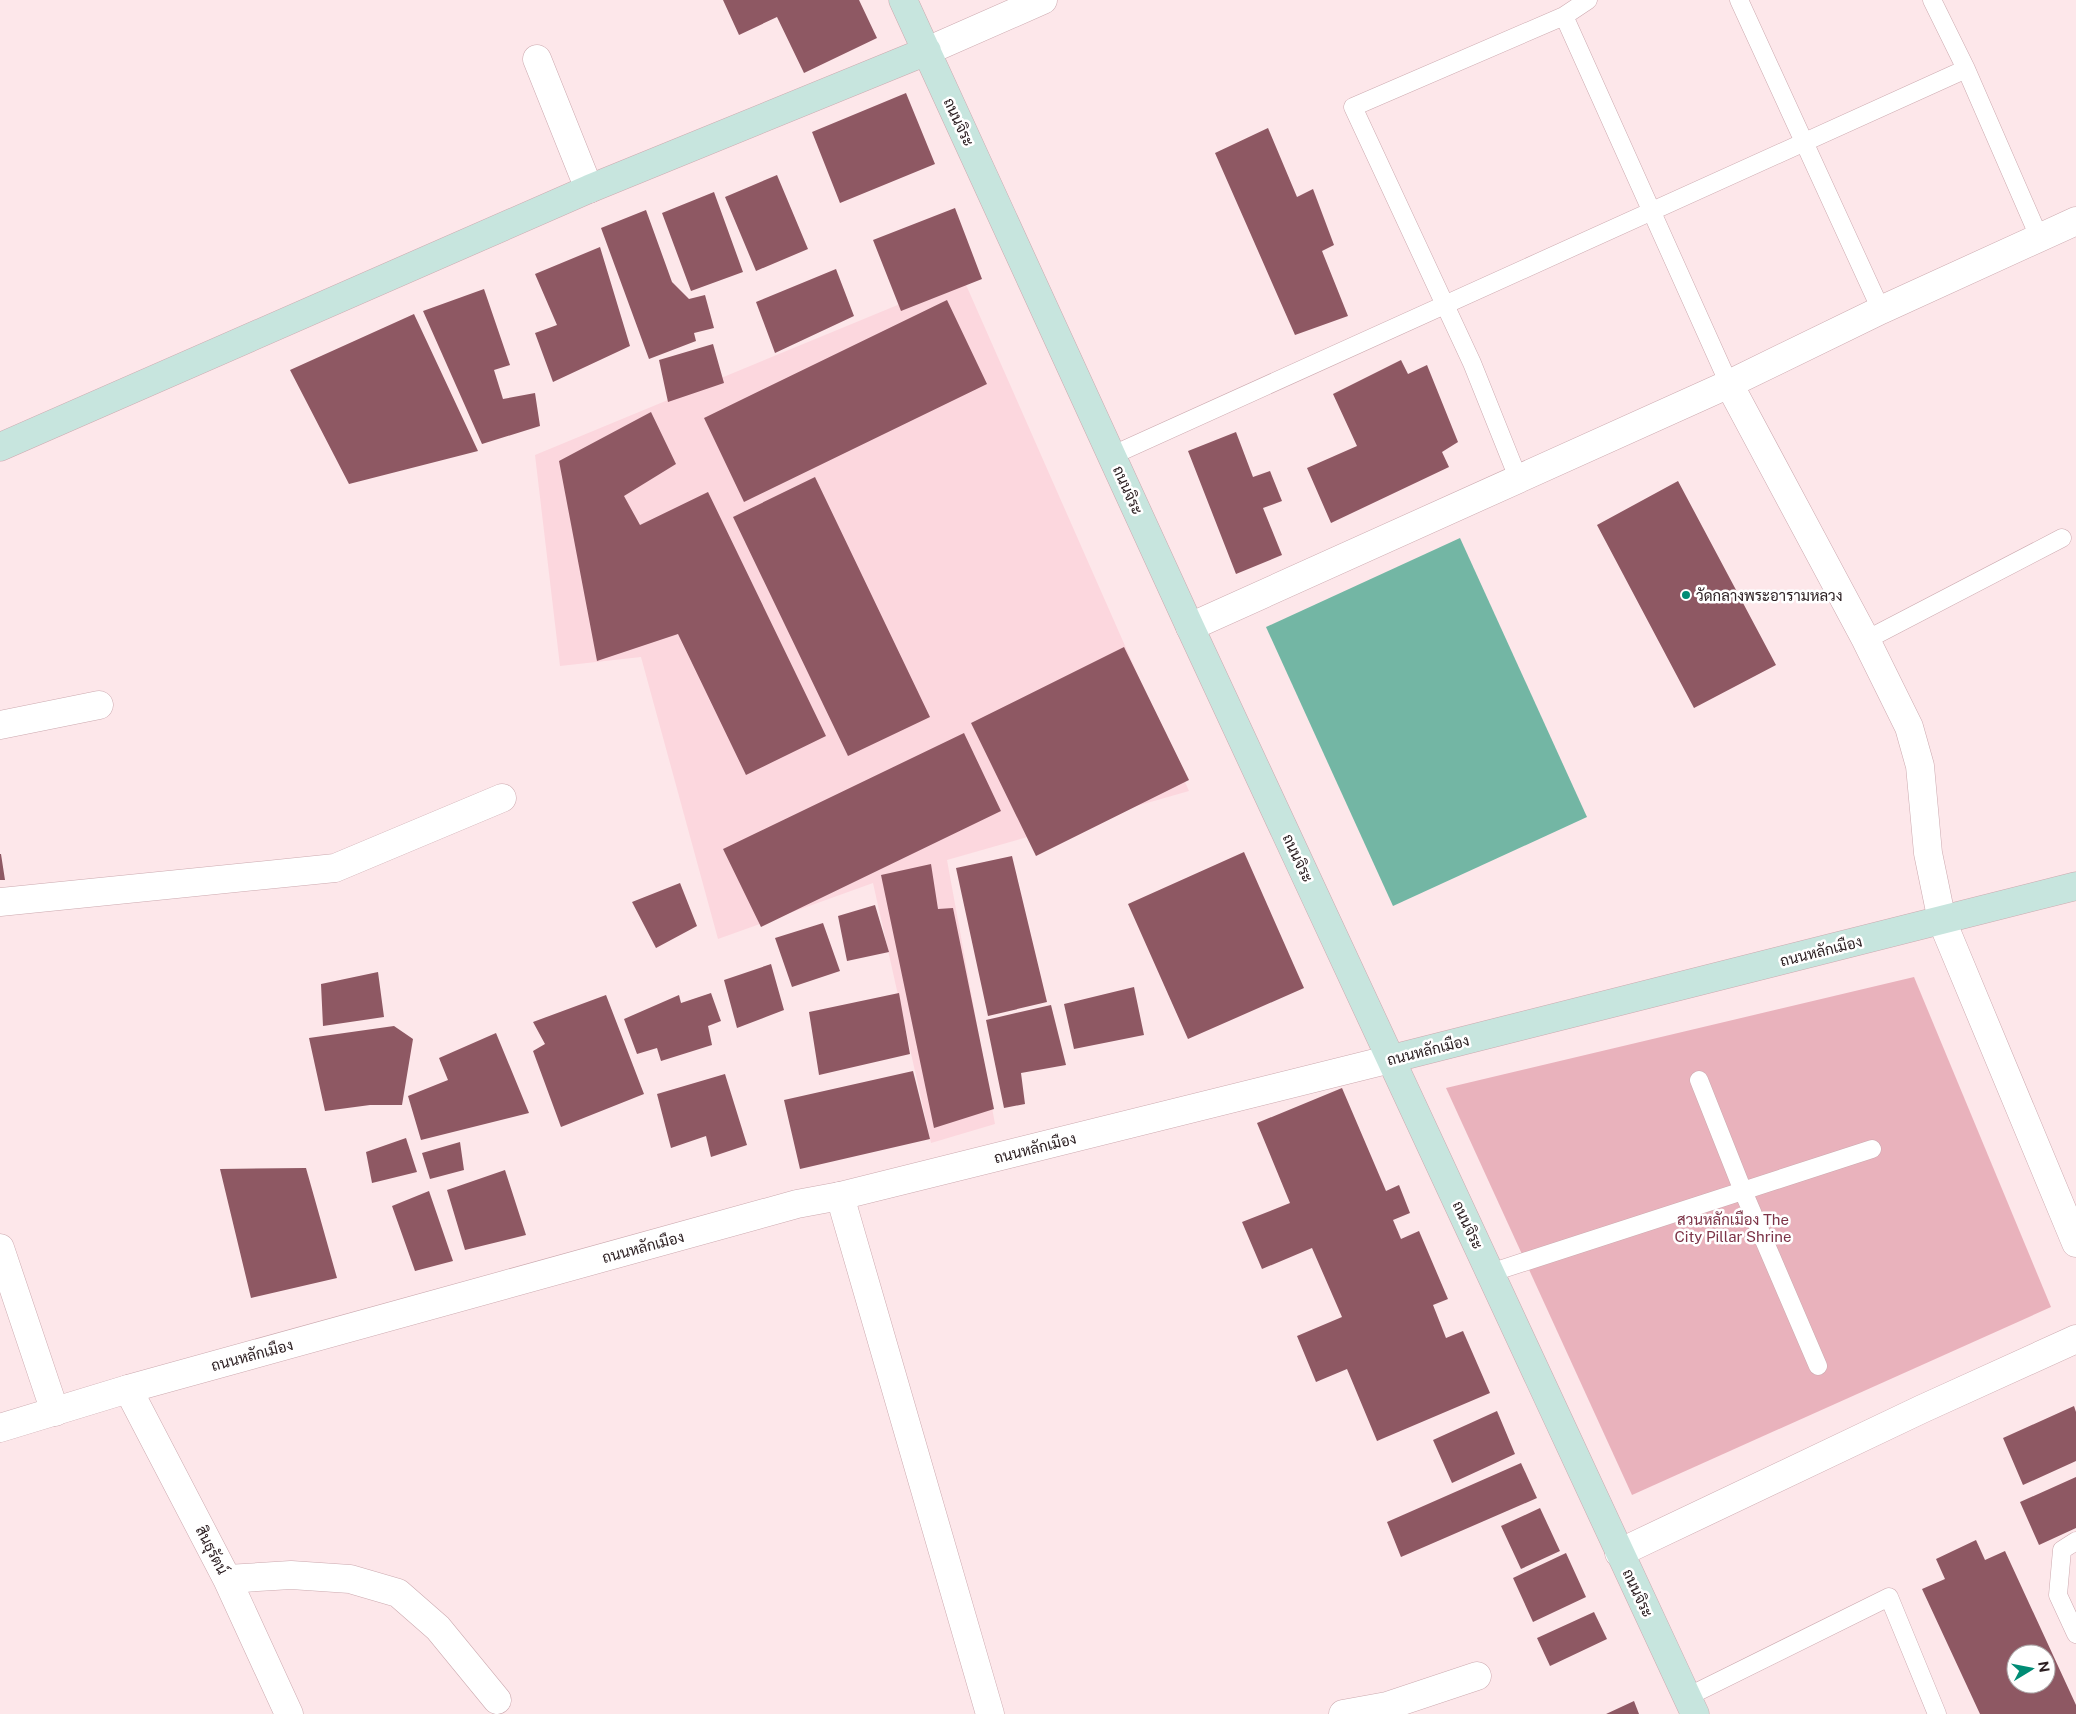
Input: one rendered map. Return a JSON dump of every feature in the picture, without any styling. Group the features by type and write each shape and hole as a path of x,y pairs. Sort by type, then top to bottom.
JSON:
{"main road":[{"name":"ถนนจิระ","path":"903,0 1113,455 1190,627 1618,1553 1691,1705"},
{"path":"0,447 589,189 927,51"},
{"name":"ถนนหลักเมือง","path":"1391,1059 2076,886"}],"street":[{"path":"927,51 1043,0"},
{"path":"536,59 589,189"},
{"path":"1190,627 1729,384 1881,310 2076,221"},
{"path":"1729,384 1866,640 1909,727 1920,766 1928,852 1942,921 2076,1243"},
{"path":"0,725 99,705"},
{"path":"0,902 335,868 502,798"},
{"name":"ถนนหลักเมือง","path":"0,1428 128,1389 797,1204 840,1196 1391,1059"},
{"path":"840,1196 990,1714"},
{"path":"0,1248 55,1412"},
{"path":"1618,1553 2076,1338"},
{"name":"สินธุรัตน์","path":"128,1389 227,1579 289,1714"},
{"path":"227,1579 291,1575 350,1578 398,1593 438,1628 497,1700"},
{"path":"1343,1714 1387,1706 1477,1676"}],"lane":[{"path":"1518,478 1472,363 1353,107 1564,16 1588,0"},
{"path":"1739,0 1881,310"},
{"path":"1932,0 1966,69 2039,237"},
{"path":"1564,16 1729,384"},
{"path":"1113,455 1966,69"},
{"path":"1866,640 2062,538"},
{"path":"1699,1080 1743,1191 1818,1366"},
{"path":"1490,1273 1872,1149"},
{"path":"2076,1541 2062,1550 2058,1595 2076,1634"},
{"path":"1691,1705 1889,1597 1937,1714"}],"shaded area":[{"path":"963,278 1189,791 947,860 995,1124 931,1143 873,883 718,939 641,657 560,666 535,455"},
{"path":"1460,538 1587,817 1393,906 1266,627"}],"green space":[{"name":"สวนหลักเมือง The City Pillar Shrine","path":"1914,977 2051,1307 1632,1495 1446,1088"}],"building":[{"path":"723,0 859,0 877,38 804,73 777,17 739,35"},
{"path":"906,93 935,164 840,203 812,132"},
{"path":"1268,128 1297,197 1313,189 1334,245 1322,251 1348,316 1295,335 1215,153"},
{"path":"777,175 808,249 756,271 725,197"},
{"path":"714,192 743,272 691,291 662,213"},
{"path":"955,208 982,279 901,311 873,240"},
{"path":"646,210 672,282 689,299 705,295 714,328 694,333 696,341 649,359 601,228"},
{"path":"600,247 630,346 553,382 535,333 557,325 535,274"},
{"path":"836,269 854,316 775,353 756,302"},
{"path":"484,289 510,365 494,370 503,399 535,393 540,426 482,444 423,311"},
{"path":"947,300 987,384 744,502 704,418"},
{"path":"414,314 478,451 349,484 290,370"},
{"path":"713,344 724,383 668,402 659,360"},
{"path":"1401,360 1408,374 1427,365 1458,442 1442,452 1449,467 1331,523 1307,468 1357,446 1333,394"},
{"path":"651,412 676,464 624,496 640,525 708,492 826,736 746,775 678,634 597,661 559,461"},
{"path":"1236,432 1253,477 1270,471 1282,501 1263,508 1282,555 1236,574 1188,451"},
{"path":"815,477 930,717 848,756 733,517"},
{"name":"วัดกลางพระอารามหลวง","path":"1678,481 1776,665 1694,708 1597,525"},
{"path":"1124,647 1189,780 1036,856 971,723"},
{"path":"964,733 1001,811 761,927 723,849"},
{"path":"1244,852 1304,988 1188,1039 1128,904"},
{"path":"1,854 5,880 0,880"},
{"path":"1012,856 1047,1002 988,1016 956,868"},
{"path":"931,864 938,909 953,908 994,1109 934,1128 881,875"},
{"path":"680,883 697,926 656,948 632,902"},
{"path":"875,905 889,952 847,961 838,916"},
{"path":"823,923 840,971 792,987 775,938"},
{"path":"771,964 784,1010 737,1028 724,980"},
{"path":"378,972 384,1017 323,1026 321,984"},
{"path":"1134,987 1144,1035 1074,1049 1064,1004"},
{"path":"711,993 721,1021 708,1026 712,1045 661,1061 657,1048 637,1054 624,1019 679,995 681,1003"},
{"path":"899,993 910,1054 819,1075 809,1012"},
{"path":"606,995 644,1094 561,1127 533,1051 545,1044 533,1022"},
{"path":"1051,1005 1066,1065 1021,1073 1025,1104 1004,1108 986,1020"},
{"path":"394,1026 413,1039 402,1105 370,1105 325,1111 309,1038"},
{"path":"496,1033 529,1113 421,1140 408,1096 448,1080 439,1058"},
{"path":"913,1071 930,1139 800,1169 784,1100"},
{"path":"725,1074 747,1145 711,1157 706,1136 671,1148 657,1094"},
{"path":"1342,1088 1386,1191 1399,1185 1410,1213 1393,1220 1401,1239 1419,1231 1448,1299 1433,1305 1446,1338 1463,1331 1490,1393 1377,1441 1347,1369 1316,1382 1297,1336 1342,1317 1312,1248 1262,1269 1242,1222 1290,1203 1257,1123"},
{"path":"406,1138 417,1172 372,1183 366,1152"},
{"path":"460,1142 464,1170 430,1179 422,1153"},
{"path":"306,1168 337,1278 251,1298 220,1169"},
{"path":"505,1170 526,1235 465,1250 447,1190"},
{"path":"429,1191 453,1261 415,1271 392,1206"},
{"path":"2074,1406 2076,1412 2076,1461 2023,1485 2003,1438"},
{"path":"1497,1411 1515,1454 1452,1483 1433,1440"},
{"path":"1521,1463 1537,1498 1401,1557 1387,1522"},
{"path":"2076,1477 2076,1528 2039,1545 2020,1502"},
{"path":"1540,1508 1560,1551 1521,1569 1501,1526"},
{"path":"1976,1540 1985,1560 2005,1551 2048,1644 2006,1644 2006,1694 2056,1694 2056,1662 2076,1705 2076,1714 1980,1714 1922,1589 1945,1579 1936,1559"},
{"path":"1566,1553 1586,1597 1533,1622 1513,1578"},
{"path":"1594,1612 1607,1639 1550,1666 1537,1638"},
{"path":"1634,1701 1639,1714 1606,1714"}],"place":[{"name":"วัดกลางพระอารามหลวง","path":"1686,595"}]}
